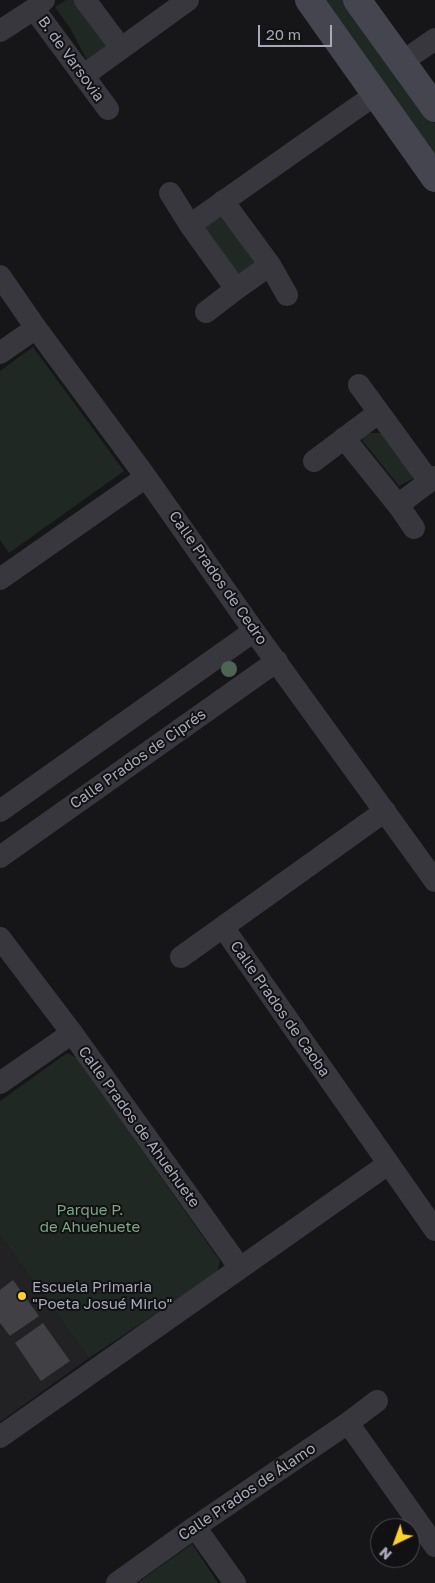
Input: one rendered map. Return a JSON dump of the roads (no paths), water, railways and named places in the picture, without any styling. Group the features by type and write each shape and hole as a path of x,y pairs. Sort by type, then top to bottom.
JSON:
{"street":[{"path":"84,0 121,48"},
{"path":"83,76 188,0"},
{"path":"309,0 435,178"},
{"path":"356,0 435,108"},
{"name":"B. de Varsovia","path":"0,31 39,5 83,76 108,108"},
{"path":"402,62 435,38"},
{"path":"190,224 376,94"},
{"path":"170,193 236,289"},
{"path":"223,201 270,265 287,295"},
{"path":"206,312 270,265"},
{"name":"Calle Prados de Cedro","path":"0,276 435,881"},
{"path":"0,353 36,328"},
{"path":"359,386 432,479 398,505"},
{"path":"314,461 378,412"},
{"path":"344,438 414,528"},
{"path":"0,579 146,477"},
{"path":"0,811 254,631"},
{"name":"Calle Prados de Ciprés","path":"0,857 277,660"},
{"name":"Calle Prados de Caoba","path":"385,811 223,927 435,1230"},
{"path":"181,957 223,927"},
{"path":"0,938 72,1033"},
{"name":"Calle Prados de Ahuehuete","path":"0,1083 72,1033 240,1268"},
{"path":"0,1438 388,1164"},
{"name":"Calle Prados de Álamo","path":"117,1583 377,1401"},
{"path":"348,1423 435,1546"},
{"path":"195,1527 235,1583"}],"place":[{"name":"Escuela Primaria \"Poeta Josué Mirlo\"","path":"22,1296"}],"park label":[{"name":"Parque P. de Ahuehuete","path":"90,1218"}]}
